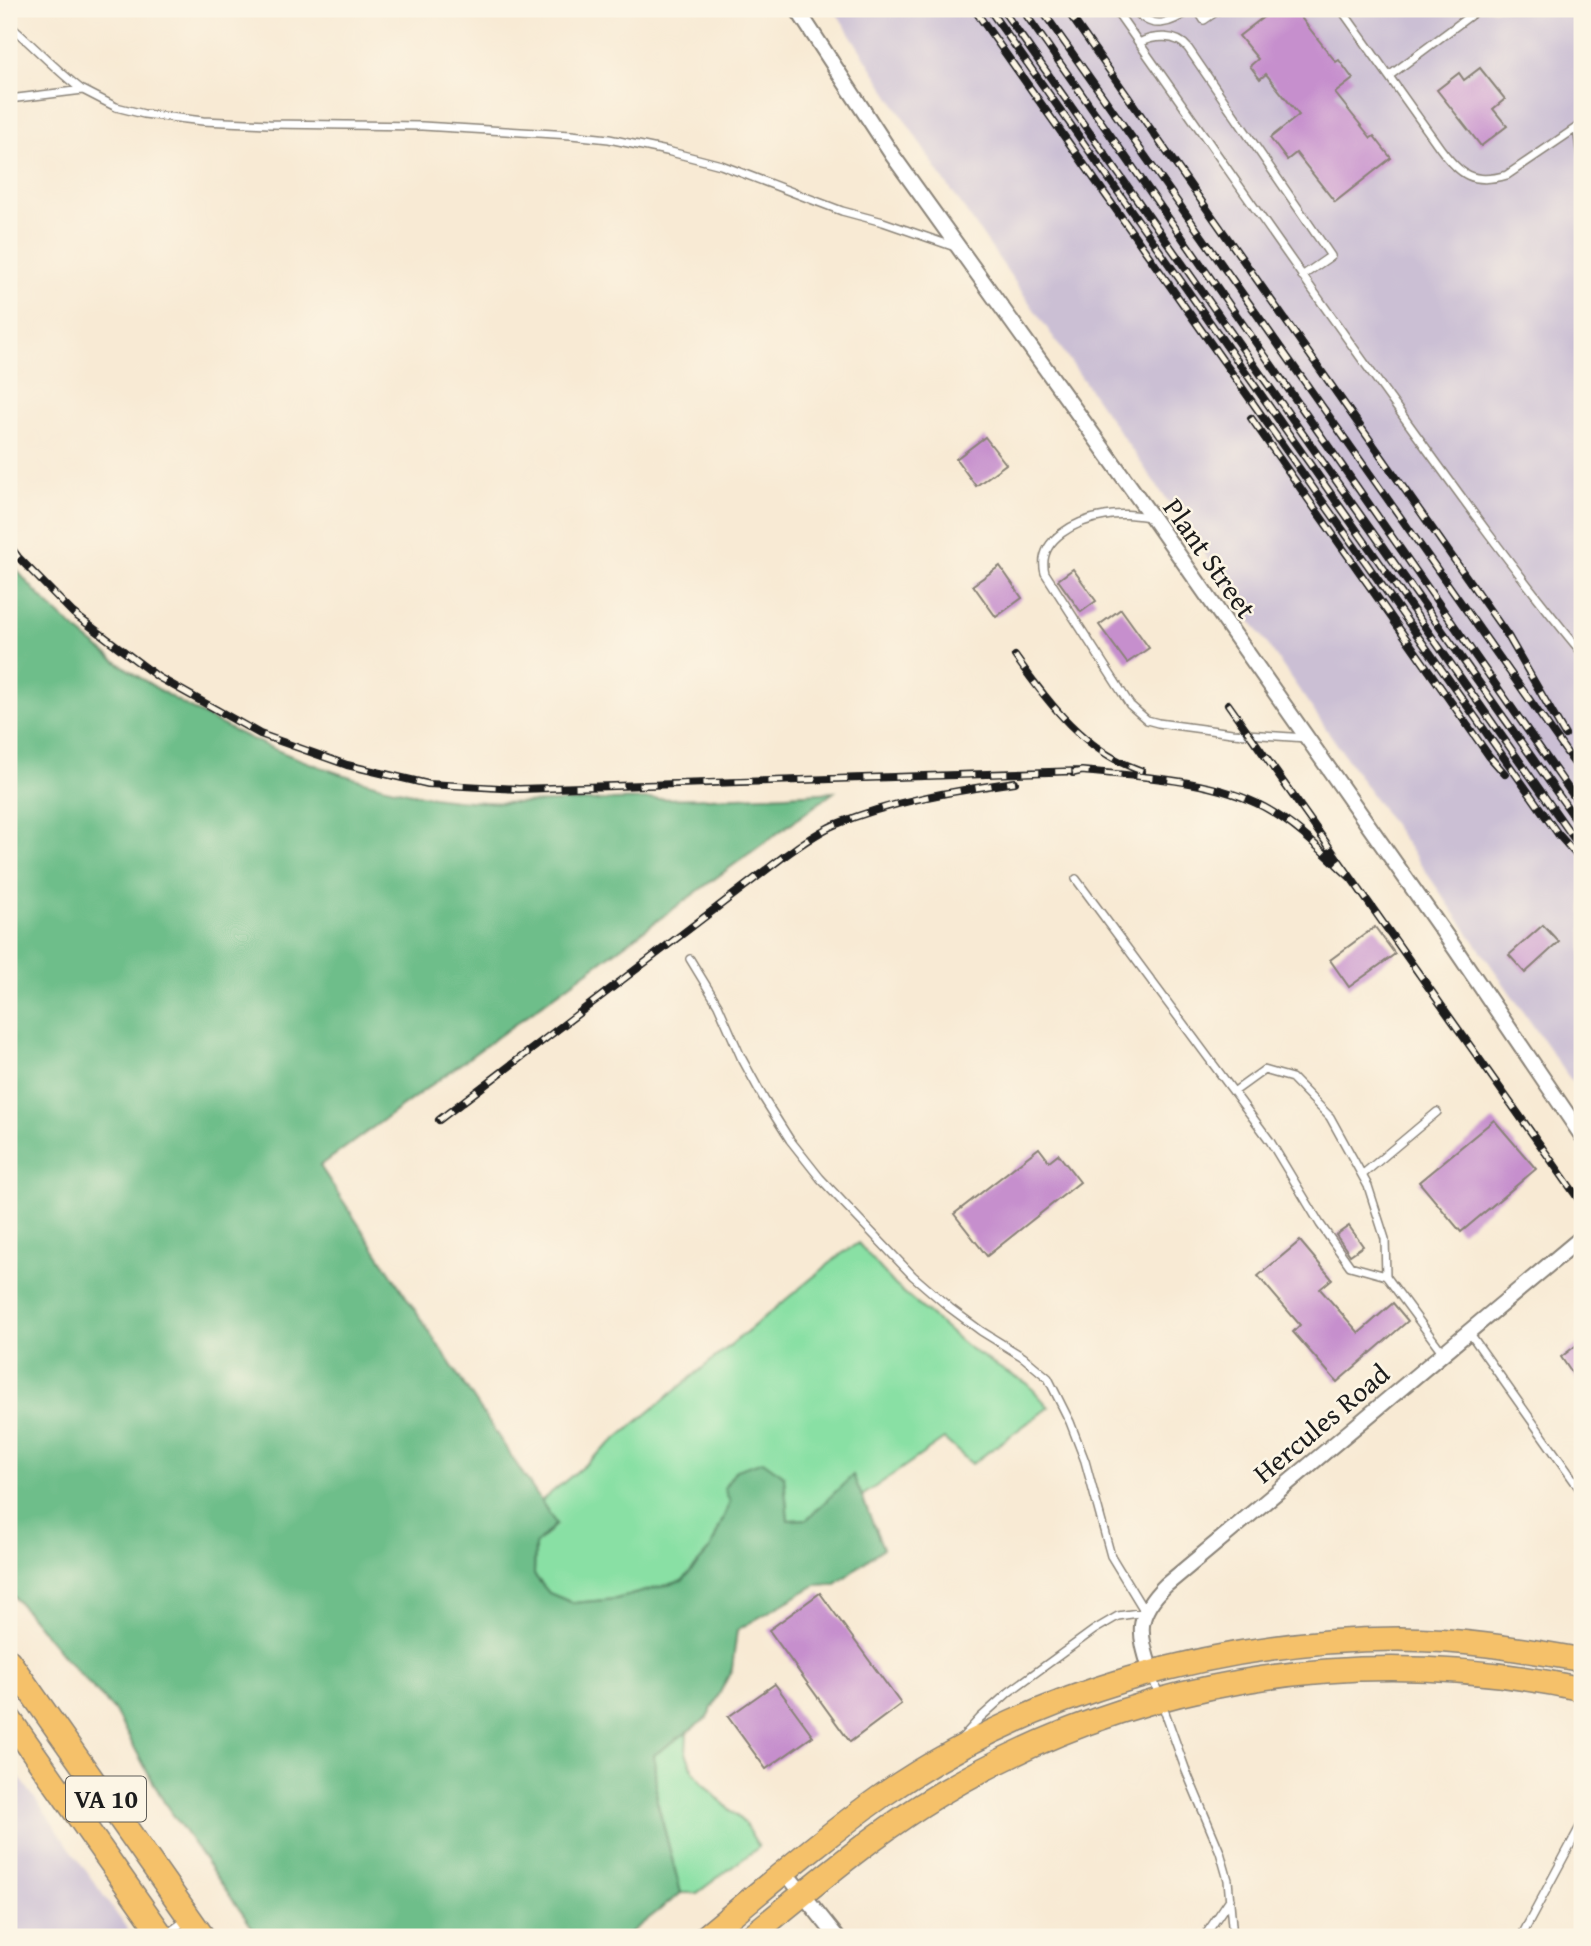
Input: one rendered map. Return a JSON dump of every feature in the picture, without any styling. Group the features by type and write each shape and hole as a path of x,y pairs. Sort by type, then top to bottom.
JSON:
{"highway":[{"path":"705,1937 836,1829 876,1801 946,1757 998,1730 1098,1688 1206,1659 1331,1641 1458,1641 1582,1660"},
{"name":"VA 10","path":"9,1661 203,1937"},
{"path":"750,1937 866,1843 923,1805 1026,1748 1117,1712 1241,1681 1296,1672 1353,1668 1421,1668 1478,1672 1582,1689"},
{"name":"VA 10","path":"9,1718 163,1937"}],"street":[{"name":"Plant Street","path":"797,9 894,156 1152,517 1448,939 1582,1136"},
{"name":"Hercules Road","path":"1145,1612 1152,1598 1166,1585 1582,1237"},
{"path":"1145,1612 1141,1627 1142,1642 1150,1672"},
{"path":"785,1872 837,1937"}],"lane":[{"path":"1115,9 1302,276 1521,578 1582,653"},
{"path":"1134,9 1148,21 1159,23 1175,20 1192,9"},
{"path":"1197,9 1204,20 1220,9"},
{"path":"1341,9 1454,167 1465,175 1479,179 1494,179 1507,175 1580,125"},
{"path":"1389,76 1479,9"},
{"path":"9,25 83,90 116,107 144,114 203,121 422,127 609,139 721,165 842,212 883,222 959,248"},
{"path":"1139,43 1148,39 1174,39 1188,48 1331,256 1302,276"},
{"path":"9,99 83,90"},
{"path":"1580,125 1582,166"},
{"path":"1152,517 1131,514 1084,521 1060,534 1051,543 1043,566 1130,705 1147,720 1158,723 1232,733 1307,738"},
{"path":"1076,879 1235,1091 1350,1266 1386,1276"},
{"path":"690,958 718,1005 741,1057 764,1099 790,1140 820,1178 913,1276 950,1308 1023,1357 1048,1378 1070,1422 1085,1461 1111,1556 1145,1612 1118,1616 1065,1651 1009,1692 980,1718 946,1757"},
{"path":"1235,1091 1264,1070 1292,1078 1330,1117 1368,1186 1385,1239 1386,1276 1443,1353"},
{"path":"1362,1175 1437,1112"},
{"path":"1469,1331 1582,1492"},
{"path":"1150,1672 1220,1852 1228,1880 1233,1937"},
{"path":"1521,1937 1582,1823"},
{"path":"1204,1937 1230,1898"},
{"path":"163,1937 189,1918"}],"shaded area":[{"path":"834,9 1582,9 1582,1096 937,170"},
{"path":"9,1762 133,1937 9,1937"}],"green space":[{"path":"9,560 46,603 91,642 141,678 195,711 252,739 309,763 366,782 444,799 492,802 778,796 834,792 320,1166 556,1524 535,1545 534,1575 549,1593 573,1603 616,1599 682,1581 710,1550 730,1502 724,1488 736,1470 763,1461 784,1476 788,1520 807,1519 853,1475 883,1548 836,1584 816,1585 737,1630 732,1669 707,1718 654,1755 657,1801 681,1893 625,1937 259,1937 164,1802 114,1710 65,1658 9,1591"},
{"path":"858,1243 895,1285 965,1345 1027,1383 1049,1407 972,1464 944,1439 862,1496 853,1476 807,1519 788,1520 786,1499 730,1502 710,1550 682,1581 616,1599 573,1603 549,1593 534,1575 535,1545 556,1524 541,1501"},
{"path":"687,1732 686,1753 694,1772 745,1824 759,1847 697,1893 681,1893 657,1801 654,1755"}],"building":[{"path":"1274,9 1279,9 1285,16 1294,9 1336,62 1339,60 1353,79 1335,93 1391,158 1335,202 1296,153 1287,160 1270,138 1299,115 1266,74 1260,79 1250,66 1258,59 1239,36"},
{"path":"1480,68 1505,99 1493,109 1507,126 1481,146 1437,90 1459,73 1464,80"},
{"path":"985,437 1006,464 976,486 956,459"},
{"path":"1000,566 1022,598 996,617 973,585"},
{"path":"1073,569 1096,601 1081,612 1058,580"},
{"path":"1121,609 1149,648 1127,663 1099,625"},
{"path":"1543,925 1559,942 1525,973 1509,955"},
{"path":"1375,927 1395,954 1349,987 1330,960"},
{"path":"1494,1120 1536,1169 1461,1232 1419,1182"},
{"path":"1039,1148 1049,1161 1058,1154 1080,1182 987,1256 954,1214"},
{"path":"1349,1226 1363,1246 1350,1255 1336,1235"},
{"path":"1300,1241 1332,1279 1320,1289 1359,1333 1393,1303 1408,1321 1337,1382 1293,1332 1300,1325 1258,1276"},
{"path":"1582,1341 1582,1388 1561,1357"},
{"path":"820,1593 901,1704 850,1742 769,1630"},
{"path":"775,1684 813,1736 766,1769 728,1717"}],"railway":[{"path":"974,9 1558,834 1582,861"},
{"path":"989,9 1578,844"},
{"path":"1002,9 1582,828"},
{"path":"1022,9 1582,808"},
{"path":"1041,9 1582,774"},
{"path":"1066,9 1508,636 1565,735"},
{"path":"1251,418 1489,756 1505,774"},
{"path":"9,545 73,613 158,677 260,734 347,765 428,784 519,789 1082,771"},
{"path":"1015,656 1041,692 1086,739 1122,763 1142,771"},
{"path":"1228,704 1582,1204"},
{"path":"1073,773 1082,771 1152,778 1222,790 1264,807 1288,822 1351,878"},
{"path":"439,1120 783,857 821,832 900,803 1015,782"}]}
